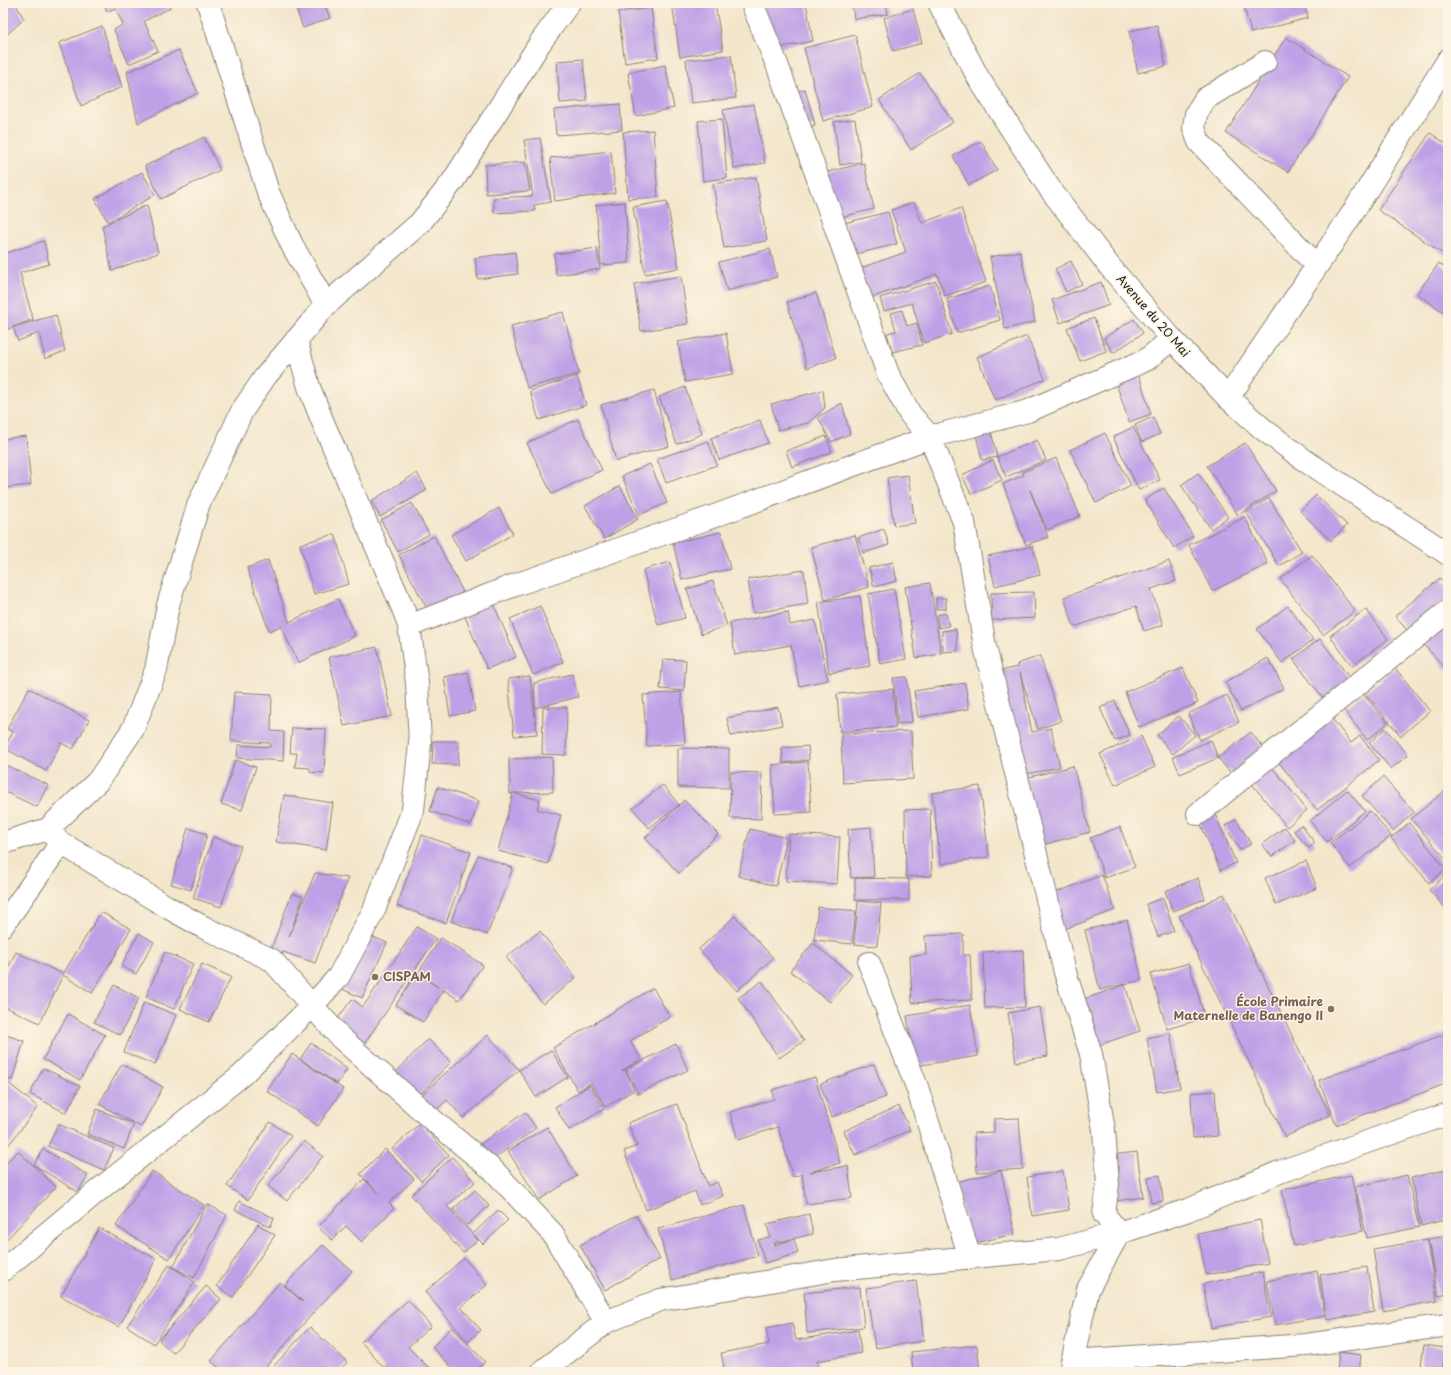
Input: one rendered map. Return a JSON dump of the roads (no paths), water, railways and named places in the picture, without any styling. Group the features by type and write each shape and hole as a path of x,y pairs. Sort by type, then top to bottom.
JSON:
{"street":[{"path":"208,3 268,192 292,245 326,305"},
{"path":"3,925 54,836 98,781 133,729 156,670 168,605 199,503 242,411 265,377 326,305 420,223 453,181 540,43 569,3"},
{"path":"752,3 778,67 888,374 910,414 930,437 964,522 985,647 1065,972 1091,1054 1104,1130 1108,1184 1104,1214 1119,1233"},
{"name":"Avenue du 20 Mai","path":"939,3 979,79 1050,188 1110,267 1172,339 1228,398 1264,429 1307,462 1448,554"},
{"path":"1228,398 1352,214 1448,60"},
{"path":"1265,62 1205,98 1196,114 1194,128 1200,142 1317,266"},
{"path":"409,626 515,585 709,518 930,437 1028,410 1146,360 1172,339"},
{"path":"3,1270 100,1189 242,1075 312,1006 339,976 374,910 413,810 420,743 417,683 409,626 386,567 342,470 309,387 296,340"},
{"path":"1198,814 1448,611"},
{"path":"3,843 54,836 169,908 203,927 272,960 341,1038 494,1172 553,1234 606,1322"},
{"path":"869,963 918,1087 970,1258"},
{"path":"542,1372 606,1322 660,1300 835,1270 1059,1249 1119,1233 1188,1210 1282,1171 1448,1114"},
{"path":"1119,1233 1088,1289 1071,1366 1306,1345 1448,1325"}],"place":[{"name":"CISPAM","path":"375,977"},
{"name":"École Primaire Maternelle de Banengo II","path":"1331,1009"}]}
